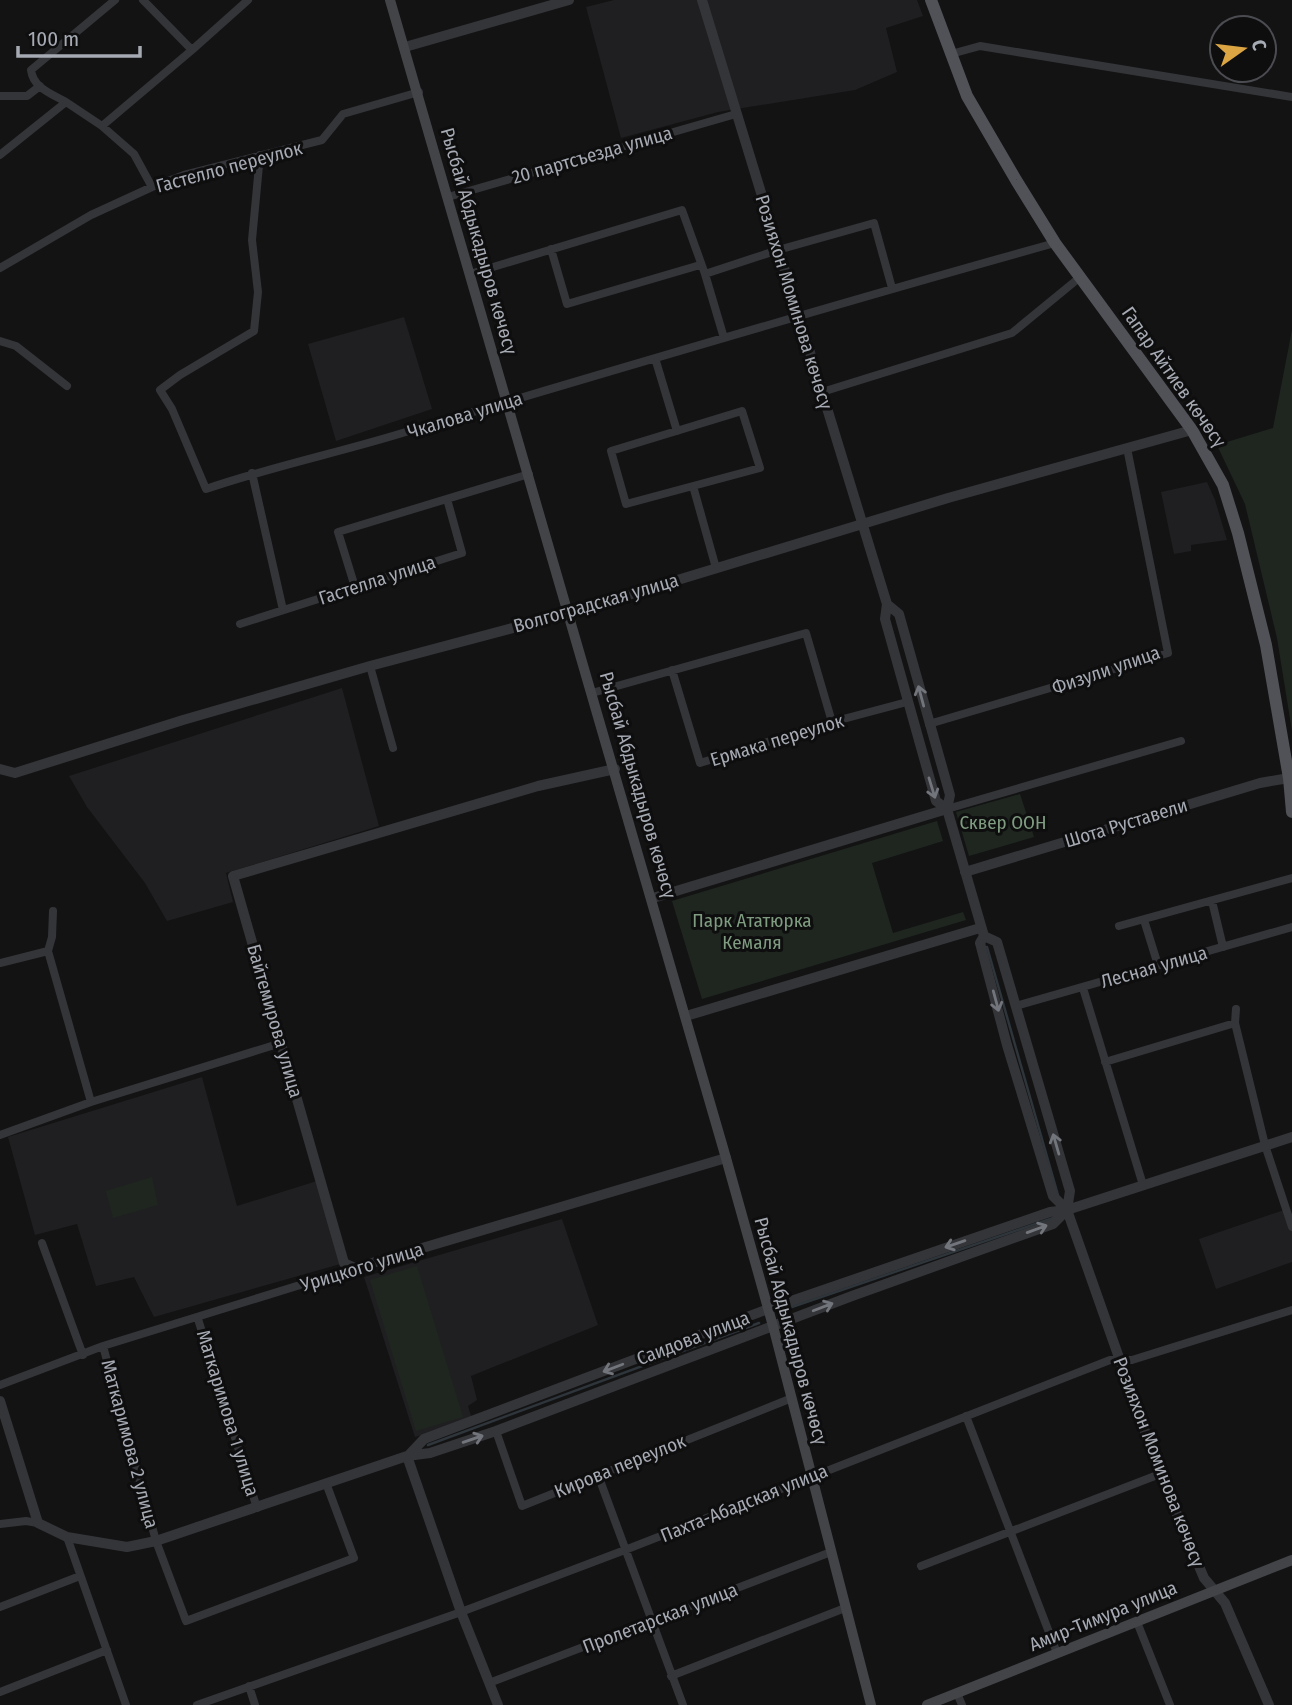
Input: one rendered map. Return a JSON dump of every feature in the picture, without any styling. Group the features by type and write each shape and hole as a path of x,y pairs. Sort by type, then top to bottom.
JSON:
{"main road":[{"name":"Рысбай Абдыкадыров көчөсү","path":"390,0 653,898 773,1326 871,1705"},
{"name":"Гапар Айтиев көчөсү","path":"932,0 967,96 1055,243 1192,430 1223,485 1233,514 1266,645 1289,778 1292,812"},
{"name":"Амир-Тимура улица","path":"927,1705 1292,1560"}],"street":[{"path":"115,0 31,70 32,78 102,126 134,154 152,187"},
{"path":"143,0 192,50"},
{"path":"102,126 247,0"},
{"path":"405,47 569,0"},
{"name":"Розияхон Моминова көчөсү","path":"702,0 887,604 885,619 936,801 947,809"},
{"path":"951,54 981,46 1292,97"},
{"path":"0,96 27,96 40,86"},
{"name":"Гастелло переулок","path":"0,268 91,215 152,187 184,175 322,140 343,114 418,92"},
{"path":"0,155 66,102"},
{"name":"20 партсъезда улица","path":"447,197 736,114"},
{"name":"Чкалова улица","path":"260,155 252,240 258,292 254,331 160,390 172,410 206,489 252,473 405,433 799,315 1055,243"},
{"path":"470,274 682,210 724,338"},
{"path":"705,274 874,223 892,288"},
{"path":"551,249 567,304 700,265"},
{"path":"822,392 1012,333 1079,278"},
{"path":"0,341 16,346 67,386"},
{"path":"655,358 677,431"},
{"path":"742,411 760,468 692,486 626,504 611,451 742,411"},
{"name":"Волгоградская улица","path":"0,769 15,773 183,719 569,613 948,498 1192,430"},
{"name":"Физули улица","path":"929,724 1168,653 1127,448"},
{"path":"252,473 283,610"},
{"path":"355,587 338,532 529,474"},
{"path":"692,486 716,568"},
{"name":"Гастелла улица","path":"240,624 462,553 447,499"},
{"name":"Розияхон Моминова көчөсү","path":"887,604 899,614 950,794 947,809 982,932 980,943 1007,1045 1053,1196 1067,1210 1160,1474 1204,1578 1225,1603 1269,1705"},
{"path":"593,693 806,633 832,722"},
{"path":"370,666 393,748"},
{"name":"Ермака переулок","path":"672,670 700,763 907,702"},
{"path":"653,898 1181,741"},
{"name":"Байтемирова улица","path":"355,1268 344,1263 233,876 538,786 615,769"},
{"name":"Шота Руставели","path":"965,872 1260,783 1289,778"},
{"path":"1119,926 1292,878"},
{"path":"1212,901 1223,947"},
{"path":"53,911 52,937 48,951 91,1102"},
{"path":"1144,920 1158,965"},
{"name":"Лесная улица","path":"1016,1006 1292,927"},
{"path":"686,1016 982,932"},
{"name":"Розияхон Моминова көчөсү","path":"982,932 998,942 1070,1191 1067,1210"},
{"path":"0,964 48,951"},
{"path":"1083,988 1143,1185"},
{"path":"1236,1009 1235,1023 1265,1145 1292,1227"},
{"path":"1105,1062 1235,1023"},
{"path":"1,1132 281,1043"},
{"name":"Саидова улица","path":"407,1456 424,1439 768,1309 1049,1212 1067,1210 1292,1137"},
{"name":"Урицкого улица","path":"0,1385 103,1346 726,1158"},
{"name":"Саидова улица","path":"0,1524 26,1521 38,1523 67,1537 127,1547 156,1541 407,1456 430,1453 496,1431 1053,1224 1067,1210"},
{"path":"42,1243 83,1355"},
{"name":"Пахта-Абадская улица","path":"197,1705 461,1612 1110,1360 1132,1360 1292,1310"},
{"name":"Маткаримова 1 улица","path":"198,1319 257,1508"},
{"name":"Маткаримова 2 улица","path":"103,1346 156,1541 187,1621 354,1558 327,1483"},
{"name":"Кирова переулок","path":"496,1431 522,1506 792,1398"},
{"path":"0,1401 38,1523"},
{"path":"966,1416 1057,1653"},
{"path":"407,1456 461,1612 498,1705"},
{"path":"921,1566 1160,1474"},
{"path":"598,1475 684,1705"},
{"path":"67,1537 127,1705"},
{"name":"Пролетарская улица","path":"489,1683 831,1552"},
{"path":"0,1607 80,1576"},
{"path":"671,1676 845,1608"},
{"path":"1138,1622 1170,1705"},
{"path":"0,1692 107,1650"},
{"path":"249,1686 256,1705"},
{"path":"957,1693 962,1705"}],"shaded area":[{"path":"614,0 917,0 923,16 886,28 897,72 855,90 718,112 621,138 586,7"},
{"path":"404,317 432,409 336,441 308,344"},
{"path":"1207,482 1227,540 1191,545 1191,551 1174,554 1161,492"},
{"path":"342,688 379,826 226,873 233,902 167,921 145,883 87,807 69,776"},
{"path":"202,1077 237,1206 320,1180 344,1263 154,1317 134,1277 96,1286 77,1224 35,1235 8,1137"},
{"path":"1287,1209 1292,1229 1292,1262 1216,1289 1199,1239"},
{"path":"562,1219 598,1325 471,1376 477,1400 468,1406 472,1419 415,1437 364,1277"}],"green space":[{"path":"1292,330 1292,731 1277,638 1245,504 1215,441 1227,442 1273,428"},
{"name":"Сквер ООН","path":"1020,794 1034,837 969,856 956,812"},
{"name":"Парк Ататюрка Кемаля","path":"937,821 943,841 872,863 893,933 963,912 966,920 702,999 672,901"},
{"path":"152,1177 158,1205 113,1218 106,1191"},
{"path":"417,1266 463,1417 416,1431 370,1280"}],"waterway":[{"path":"987,947 1058,1195"},
{"path":"786,1309 1053,1218"},
{"path":"428,1445 759,1323"}]}
